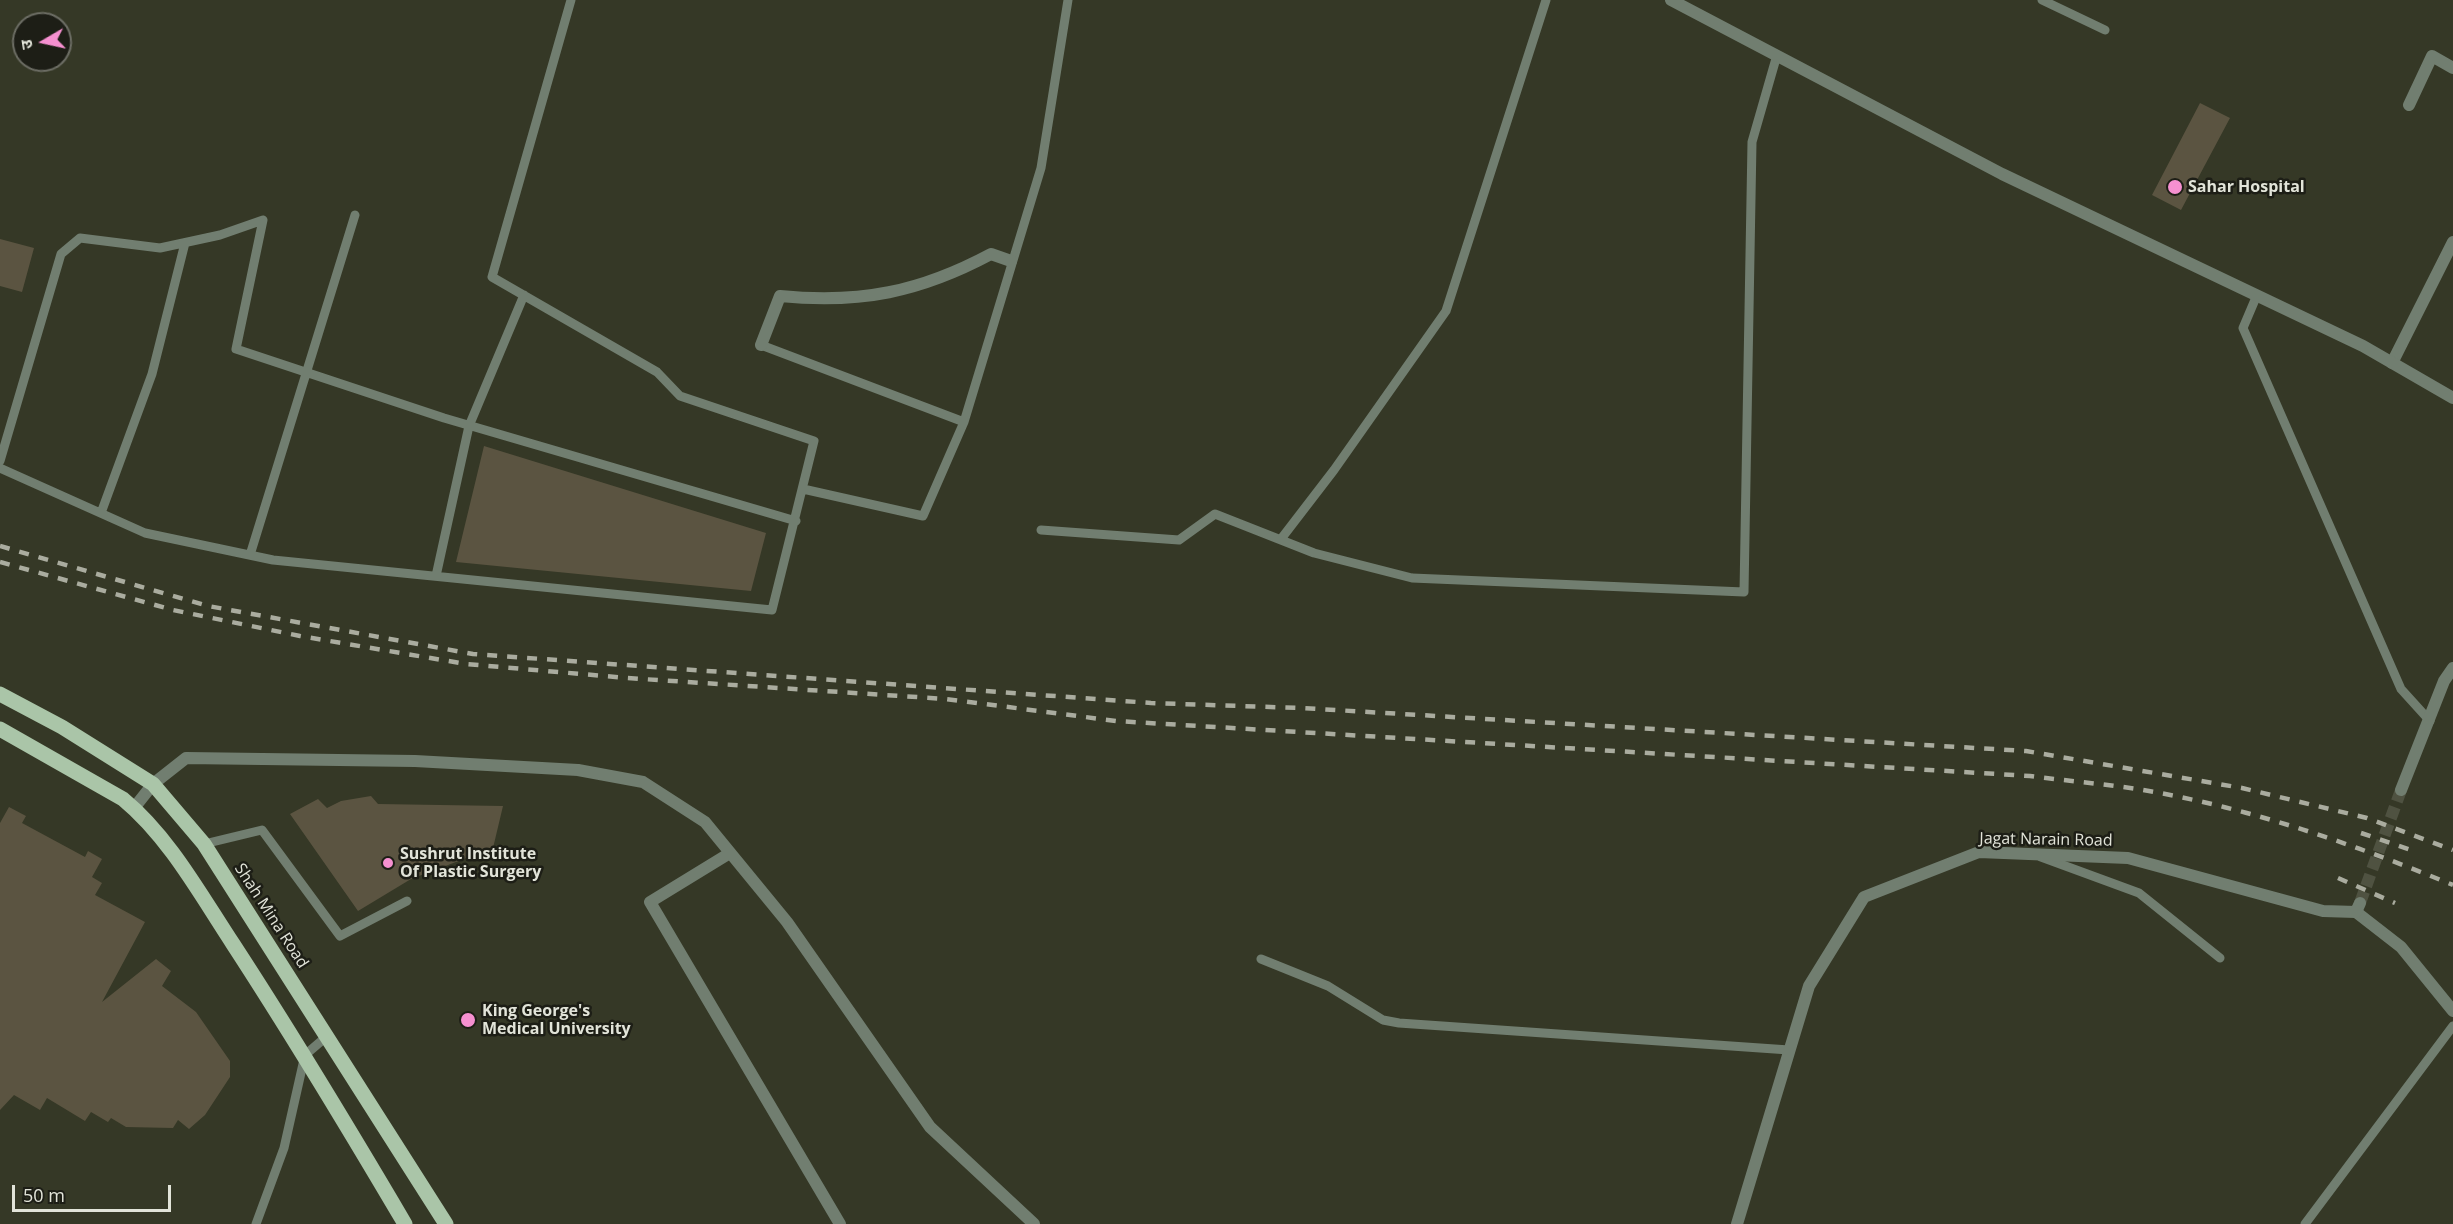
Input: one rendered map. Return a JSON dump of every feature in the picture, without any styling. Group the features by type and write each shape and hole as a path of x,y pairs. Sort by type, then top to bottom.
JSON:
{"main road":[{"name":"Shah Mina Road","path":"0,694 62,727 153,784 204,844 446,1224"},
{"path":"0,729 76,771 134,808 182,867 305,1055 405,1224"}],"street":[{"path":"1671,0 2002,174 2257,295 2392,363 2453,398"},
{"path":"2409,105 2433,56 2453,68"},
{"path":"2392,363 2453,242"},
{"path":"761,345 780,296 814,300 898,293 955,274 991,254 1011,261"},
{"path":"2401,790 2444,681 2453,668"},
{"path":"134,808 153,784 186,758 415,761 578,770 643,783 705,822 787,922 930,1127 1034,1224"},
{"name":"Jagat Narain Road","path":"1737,1224 1809,986 1864,897 1979,852 2128,858 2323,911 2358,908 2401,947 2453,1011"},
{"path":"730,853 650,902 840,1224"}],"lane":[{"path":"0,468 145,533 273,560 772,610 796,521 814,441 680,396 657,372 492,277 571,0"},
{"path":"803,489 923,516 964,422 1041,168 1068,0"},
{"path":"1281,539 1334,470 1446,311 1546,0"},
{"path":"2042,0 2105,30"},
{"path":"1041,530 1179,540 1215,514 1314,553 1412,578 1744,592 1752,142 1777,56"},
{"path":"250,555 356,215"},
{"path":"0,461 61,254 80,238 160,248 220,235 263,220 236,349 307,375 469,426 796,521"},
{"path":"101,513 152,374 185,243"},
{"path":"436,576 469,426 524,295"},
{"path":"2257,295 2243,328 2401,689 2430,721"},
{"path":"761,345 964,422"},
{"path":"204,844 262,830 340,936 407,901"},
{"path":"2033,854 2139,893 2220,958"},
{"path":"1261,959 1328,986 1383,1020 1399,1023 1789,1050"},
{"path":"2305,1224 2453,1026"},
{"path":"256,1224 284,1148 305,1055 326,1037"}],"building":[{"path":"2200,103 2230,118 2181,210 2152,195"},
{"path":"0,239 34,248 22,292 0,286"},
{"path":"484,446 766,533 751,591 456,562"},
{"name":"Sushrut Institute Of Plastic Surgery","path":"371,796 378,804 503,806 493,848 411,879 358,911 290,814 318,799 327,808 341,801"},
{"path":"9,807 26,816 22,823 85,857 88,851 102,859 92,877 102,883 95,895 145,922 102,1002 156,959 171,971 162,986 196,1012 230,1061 230,1077 205,1115 189,1129 178,1120 173,1128 126,1127 111,1118 108,1122 91,1112 85,1121 47,1098 40,1110 14,1095 0,1110 0,823"}],"tunnel":[{"path":"2360,903 2401,790"}],"railway":[{"path":"0,546 208,606 473,654 1151,703 1301,708 2026,751 2242,788 2367,818 2453,850"},
{"path":"0,562 173,610 300,636 466,664 627,678 946,699 1116,721 2030,776 2115,786 2183,798 2262,817 2377,855 2453,885"},
{"path":"2361,833 2414,851"},
{"path":"2338,878 2395,903"}],"place":[{"name":"Sahar Hospital","path":"2175,187"},
{"name":"Sushrut Institute Of Plastic Surgery","path":"388,863"},
{"name":"King George's Medical University","path":"468,1020"}]}
